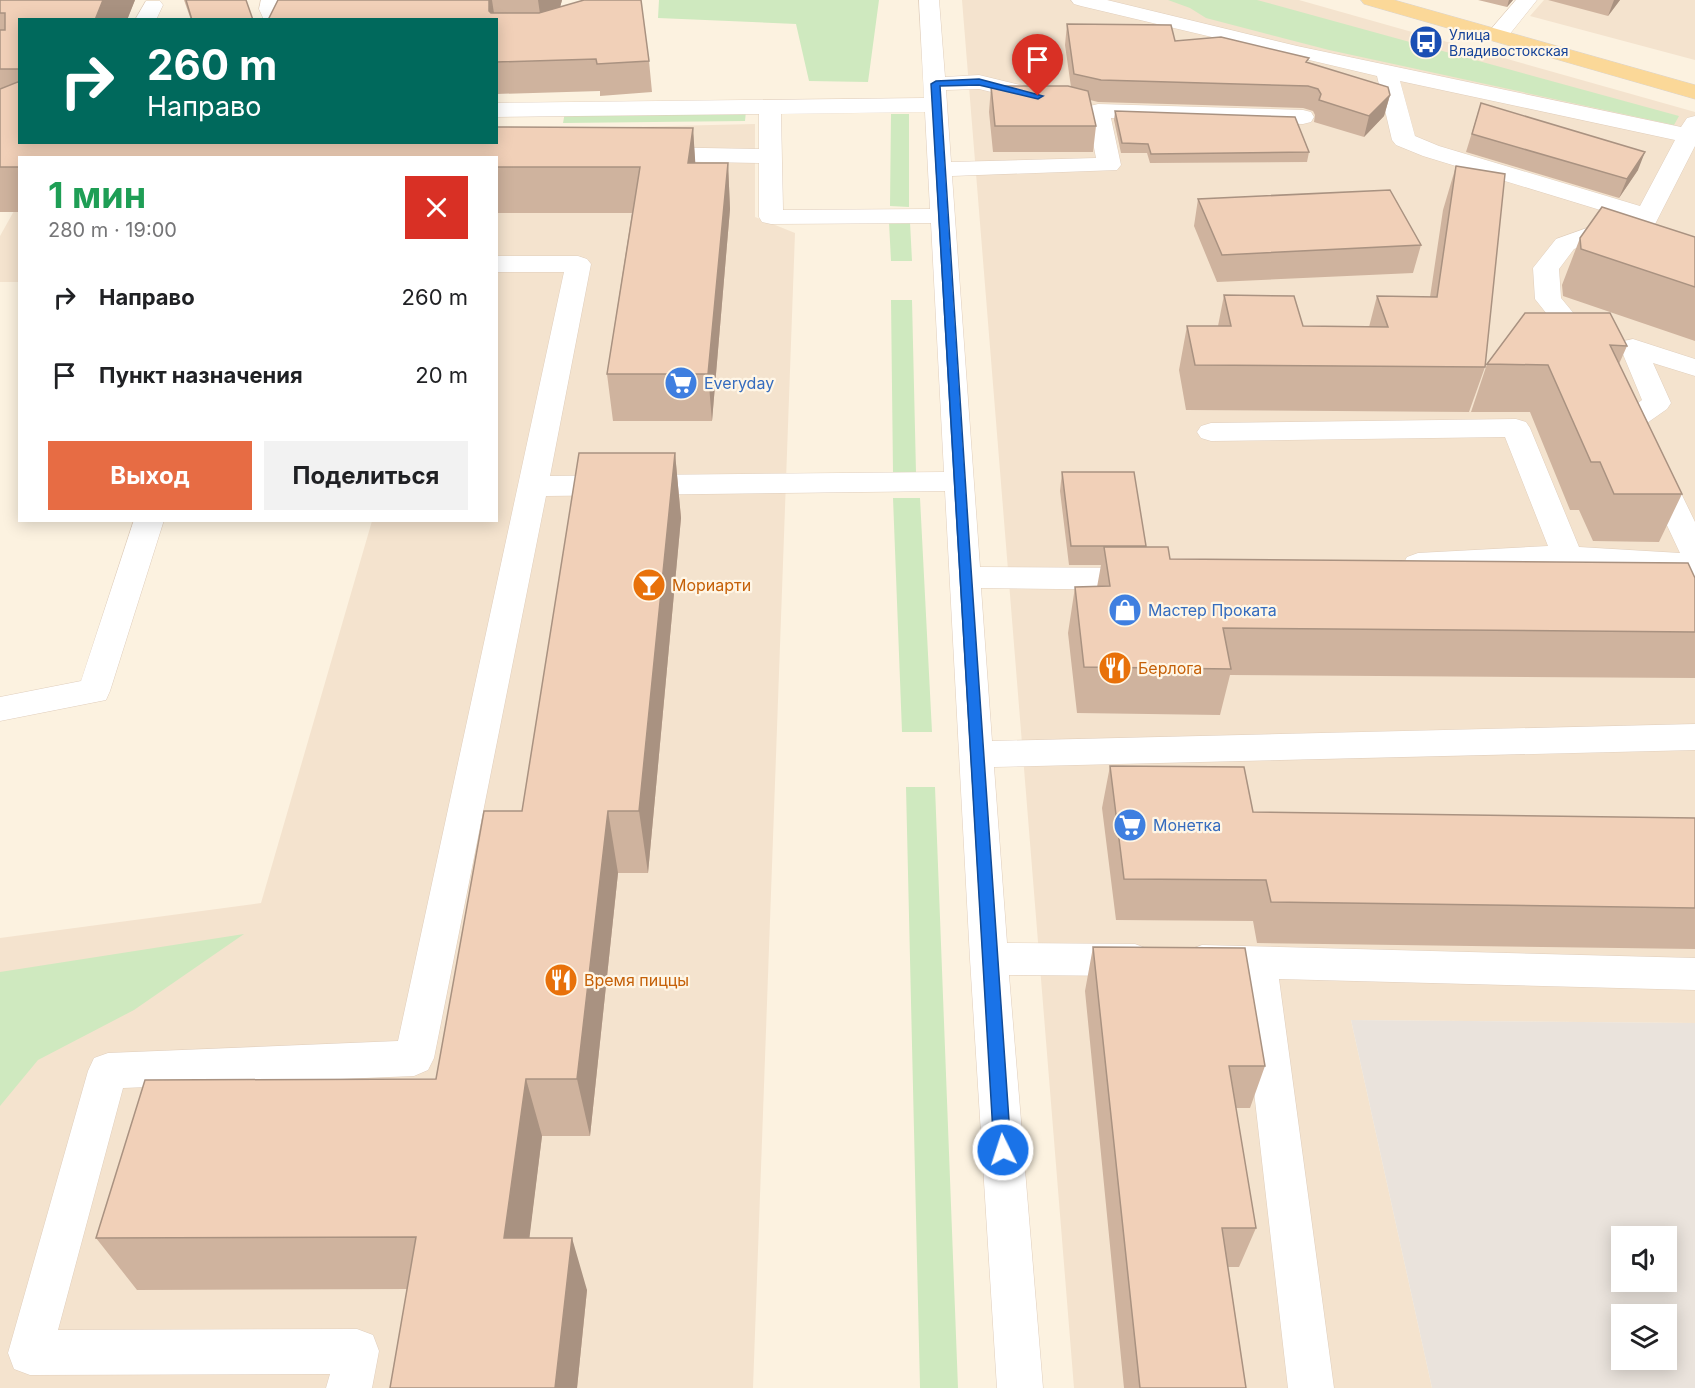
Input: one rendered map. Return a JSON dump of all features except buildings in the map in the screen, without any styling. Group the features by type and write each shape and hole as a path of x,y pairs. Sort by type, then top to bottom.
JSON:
{"main road":[{"path":"1371,0 1695,92"}],"street":[{"path":"271,0 269,9 275,18"},
{"path":"929,0 989,959 1020,1388"},
{"path":"1081,0 1297,52 1692,129 1630,249"},
{"path":"1497,35 1527,0"},
{"path":"1387,71 1404,140 1431,151 1647,216"},
{"path":"498,110 770,107 936,94 979,82 1076,106 1303,117"},
{"path":"940,168 1109,165 1076,106"},
{"path":"770,107 771,217 942,216"},
{"path":"630,154 770,156"},
{"path":"1672,168 1695,174"},
{"path":"1695,271 1587,235 1564,244 1546,268 1548,299 1571,327 1695,368"},
{"path":"350,1388 357,1351 30,1353 108,1071 414,1058 578,264 498,264"},
{"path":"1633,347 1657,403 1632,421 1695,553"},
{"path":"1211,432 1516,428 1568,558"},
{"path":"533,486 958,482"},
{"path":"0,709 94,691 148,522"},
{"path":"1385,566 1548,556 1695,565"},
{"path":"966,577 1089,580 1166,578"},
{"path":"976,754 1695,737"},
{"path":"989,959 1695,974"},
{"path":"1258,963 1311,1388"}],"shaded area":[{"path":"962,0 1299,0 1695,112 1695,1023 1351,1020 1432,1388 1074,1388"},
{"path":"1544,0 1695,0 1695,60 1530,16"},
{"path":"755,124 755,217 795,233 753,1388 0,1388 0,938 261,903 372,522 498,522 498,130"},
{"path":"18,204 18,282 0,282 0,236"},
{"path":"1351,1020 1695,1023 1695,1388 1432,1388"}],"green space":[{"path":"659,0 879,0 868,82 809,81 796,24 658,18"},
{"path":"1168,0 1257,0 1679,116 1674,125 1329,50 1206,18 1190,8"},
{"path":"746,111 745,121 563,123 565,112"},
{"path":"891,114 909,114 909,207 890,206"},
{"path":"889,222 910,222 912,261 891,261"},
{"path":"891,300 912,300 916,473 893,473"},
{"path":"893,498 920,498 932,732 902,732"},
{"path":"906,787 935,787 958,1388 920,1388"},
{"path":"244,934 134,1010 38,1060 0,1106 0,972"}],"place":[{"name":"Улица Владивостокская","path":"1426,42"},
{"name":"Everyday","path":"681,383"},
{"name":"Мориарти","path":"649,585"},
{"name":"Мастер Проката","path":"1125,610"},
{"name":"Берлога","path":"1115,668"},
{"name":"Монетка","path":"1130,825"},
{"name":"Время пиццы","path":"561,980"}],"route":[{"path":"1003,1150 958,482 936,84 979,82 1038,96"}]}
